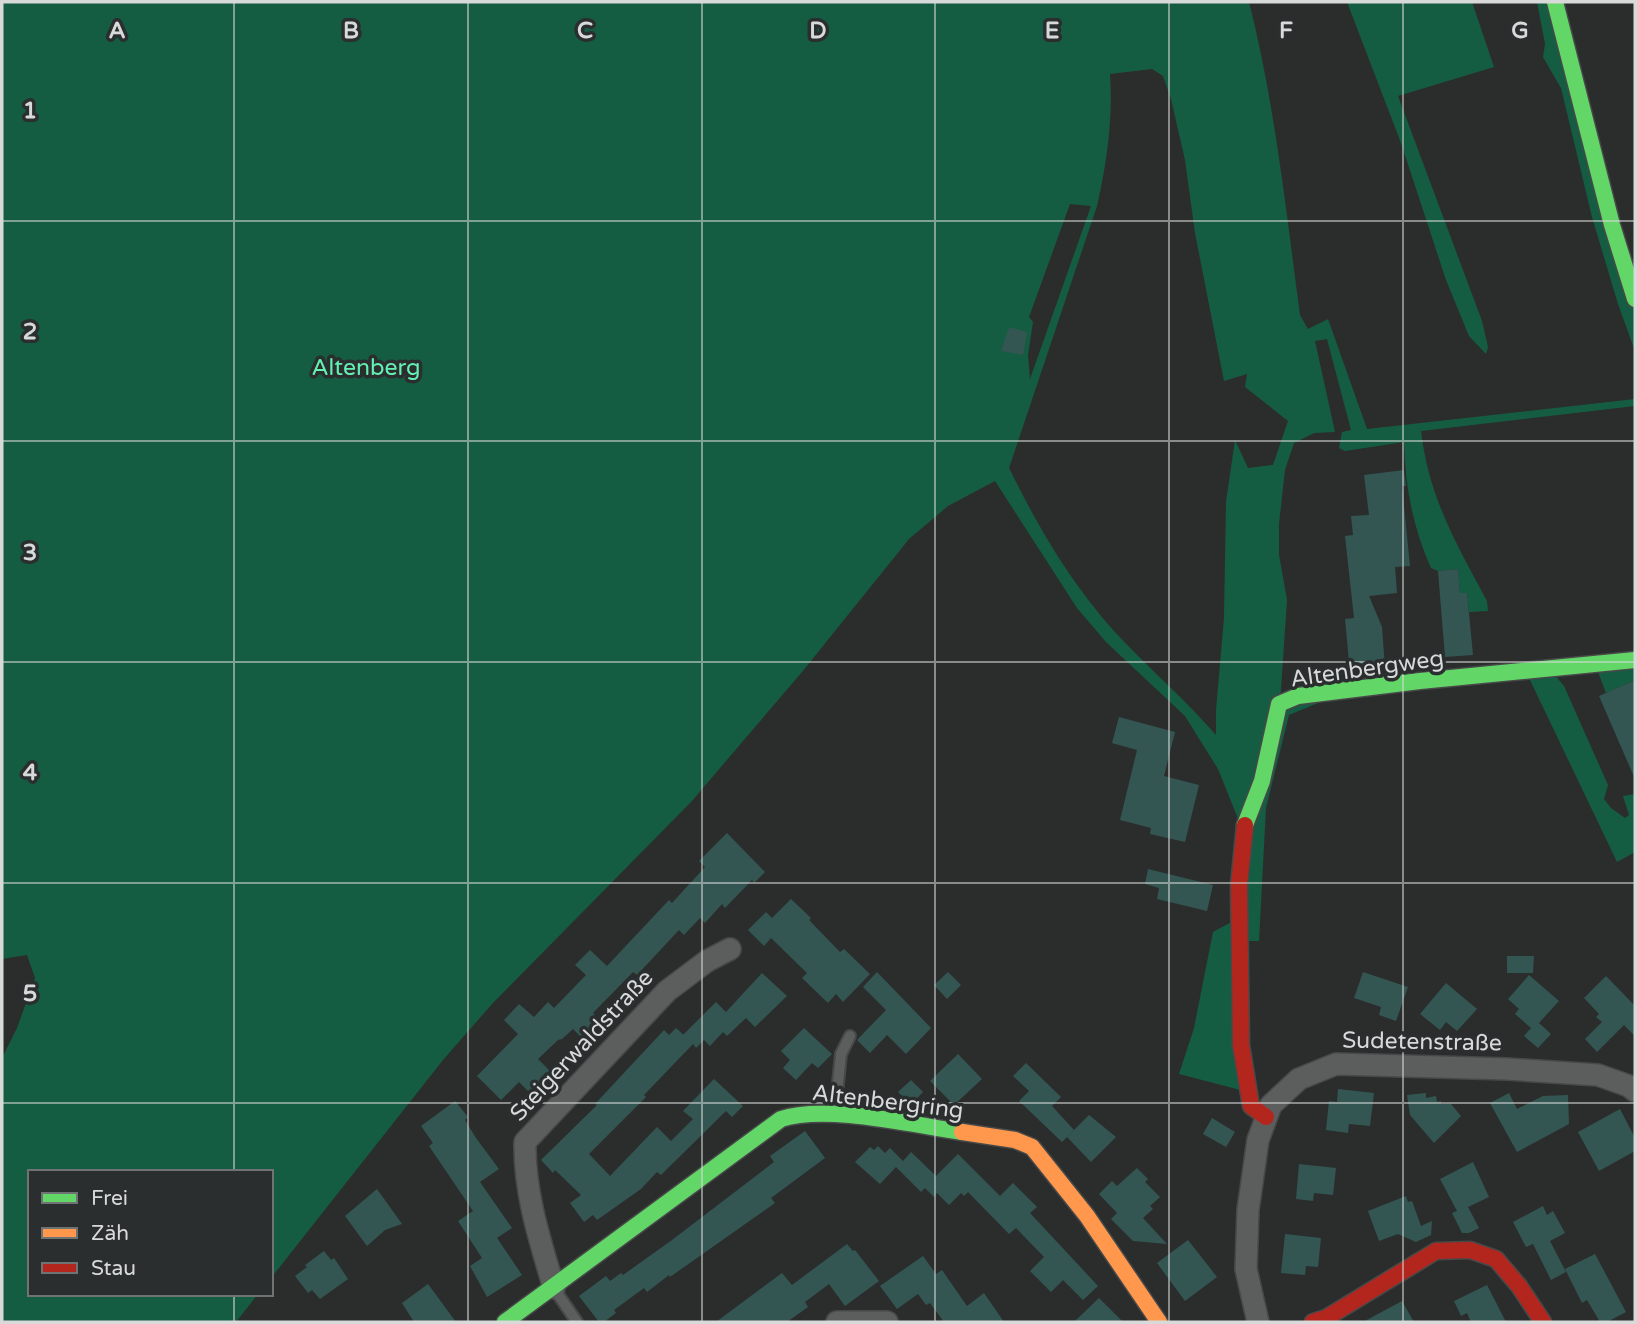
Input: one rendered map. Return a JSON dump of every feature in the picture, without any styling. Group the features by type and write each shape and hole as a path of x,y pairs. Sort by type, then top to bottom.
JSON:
{"street":[{"path":"1555,2 1570,53 1595,166 1635,299"},
{"name":"Altenbergweg","path":"1266,1117 1251,1106 1241,1045 1239,885 1243,831 1262,781 1279,704 1298,696 1312,694 1635,660"},
{"name":"Steigerwaldstraße","path":"554,1288 536,1228 525,1159 525,1142 667,991 707,961 730,949"},
{"name":"Sudetenstraße","path":"1258,1322 1247,1269 1248,1210 1258,1140 1271,1105 1299,1079 1336,1063 1507,1069 1598,1075 1629,1086 1635,1091"},
{"name":"Altenbergring","path":"505,1322 781,1119 799,1113 835,1114 1014,1140 1032,1147 1087,1216 1159,1322"},
{"path":"1322,1321 1437,1251 1470,1250 1496,1259 1519,1286 1543,1322"},
{"path":"837,1322 887,1322"}],"lane":[{"path":"835,1114 841,1055 850,1036"},
{"path":"554,1288 577,1322"}],"green space":[{"name":"Altenberg","path":"2,2 1249,2 1273,118 1300,315 1308,329 1328,319 1367,429 1635,399 1635,406 1421,431 1437,499 1487,601 1488,611 1469,612 1467,593 1460,593 1458,569 1438,571 1431,568 1419,538 1406,475 1404,442 1345,451 1339,448 1342,432 1351,430 1327,339 1315,341 1335,432 1314,433 1294,443 1285,470 1279,524 1279,555 1287,600 1280,704 1549,668 1564,686 1608,785 1604,799 1625,818 1629,815 1623,796 1635,794 1635,852 1617,862 1529,678 1330,698 1289,715 1266,808 1259,941 1240,941 1248,1092 1179,1074 1194,1028 1213,932 1239,918 1243,831 1218,769 1185,716 1106,642 1077,608 995,481 948,506 909,539 802,672 691,802 492,1004 443,1060 273,1275 273,1170 28,1170 28,1296 256,1296 236,1322 2,1322 2,1058 17,1028 35,978 27,955 2,959","holes":["1152,69 1163,76 1185,160 1195,233 1224,381 1247,374 1245,387 1288,421 1273,465 1248,468 1235,440 1226,502 1224,618 1216,735 1114,631 1083,593 1043,533 1009,468 1097,206 1108,140 1110,74","1070,204 1091,206 1030,379 1028,355 1033,322 1029,317"]},
{"path":"1347,2 1472,2 1494,67 1398,96 1482,321 1488,347 1486,354 1469,336 1446,280 1401,143"},
{"path":"1537,2 1555,2 1635,299 1635,351 1592,217 1561,88 1543,57 1545,44"},
{"path":"1635,660 1635,680 1606,693 1595,664"}],"building":[{"path":"1009,327 1027,332 1023,355 1001,351"},
{"path":"1404,470 1406,486 1402,486 1410,566 1395,567 1397,593 1369,596 1382,627 1385,668 1350,672 1345,619 1354,618 1345,536 1353,535 1351,516 1369,515 1364,475"},
{"path":"1458,569 1460,593 1467,593 1473,655 1445,657 1438,571"},
{"path":"1635,680 1635,779 1599,696"},
{"path":"1119,717 1175,732 1164,776 1199,785 1185,842 1150,834 1151,828 1120,820 1137,750 1112,743"},
{"path":"727,833 765,872 754,883 752,880 725,908 722,904 705,923 700,918 684,935 679,930 637,975 633,972 593,1013 600,1020 582,1038 573,1029 538,1059 554,1075 533,1096 519,1082 501,1100 477,1076 518,1034 504,1020 519,1004 534,1017 548,1002 554,1008 586,975 575,965 590,950 607,966 669,900 672,903 705,867 699,861"},
{"path":"1148,869 1213,885 1207,911 1157,899 1159,888 1145,884"},
{"path":"791,899 840,952 844,949 870,974 843,1002 836,994 828,1003 802,978 807,973 771,938 764,946 748,930 766,912 772,918"},
{"path":"1507,956 1534,956 1533,973 1507,973"},
{"path":"877,972 931,1028 906,1054 887,1035 870,1053 857,1040 886,1010 863,987"},
{"path":"948,972 961,985 947,999 934,985"},
{"path":"1363,972 1408,987 1396,1021 1379,1015 1381,1007 1354,998"},
{"path":"762,973 787,996 755,1027 746,1018 727,1036 723,1032 710,1046 704,1040 696,1048 693,1044 644,1095 646,1097 589,1154 610,1176 657,1127 671,1141 693,1119 683,1111 714,1079 743,1106 732,1117 726,1111 661,1175 657,1172 641,1189 597,1220 593,1215 584,1222 570,1203 581,1195 541,1160 597,1105 595,1104 664,1030 669,1035 676,1028 683,1035 716,1002 726,1012"},
{"path":"1529,975 1559,1001 1539,1023 1551,1034 1538,1048 1524,1036 1531,1028 1515,1014 1519,1009 1508,999"},
{"path":"1606,976 1635,1006 1635,1036 1624,1025 1597,1052 1585,1039 1602,1022 1596,1017 1599,1014 1584,998"},
{"path":"1446,983 1477,1009 1457,1031 1446,1022 1440,1030 1420,1014"},
{"path":"804,1028 832,1054 818,1068 812,1063 796,1080 783,1068 790,1060 781,1051"},
{"path":"958,1054 982,1079 954,1105 930,1081"},
{"path":"1026,1063 1061,1097 1052,1106 1074,1130 1062,1142 1019,1101 1029,1091 1013,1076"},
{"path":"911,1080 923,1092 911,1105 898,1092"},
{"path":"1338,1089 1374,1093 1370,1126 1349,1124 1348,1133 1326,1130 1329,1101 1337,1102"},
{"path":"1426,1093 1426,1098 1436,1096 1437,1102 1451,1104 1461,1116 1434,1143 1410,1115 1407,1095"},
{"path":"1509,1093 1517,1109 1543,1096 1568,1095 1569,1124 1517,1152 1490,1103"},
{"path":"455,1101 468,1117 465,1120 476,1138 499,1169 480,1182 512,1228 497,1238 522,1275 487,1297 470,1266 482,1258 458,1221 473,1211 429,1146 433,1143 421,1126"},
{"path":"1620,1109 1635,1138 1635,1151 1599,1171 1578,1132"},
{"path":"1089,1115 1116,1137 1091,1162 1067,1137"},
{"path":"1212,1118 1235,1132 1226,1147 1203,1134"},
{"path":"805,1131 825,1158 771,1198 775,1203 647,1292 644,1288 614,1310 616,1313 604,1322 599,1322 579,1296 606,1276 610,1281 621,1273 623,1275 672,1240 774,1162 770,1156"},
{"path":"878,1146 885,1153 890,1148 903,1161 911,1152 936,1176 958,1154 1000,1196 1013,1183 1037,1207 1030,1213 1098,1286 1083,1300 1063,1280 1051,1292 1030,1271 1044,1257 1016,1228 1009,1234 968,1192 964,1196 961,1193 949,1205 937,1193 934,1197 925,1188 921,1192 896,1167 880,1184 855,1162 870,1147 874,1150"},
{"path":"1473,1162 1489,1197 1468,1207 1479,1228 1462,1233 1452,1213 1457,1211 1440,1179"},
{"path":"1299,1164 1336,1168 1333,1195 1314,1193 1313,1201 1296,1199"},
{"path":"1137,1168 1148,1179 1145,1182 1160,1197 1150,1206 1153,1209 1143,1218 1167,1244 1133,1241 1111,1219 1117,1213 1099,1194 1112,1181 1117,1186"},
{"path":"377,1189 402,1224 385,1230 367,1246 345,1216"},
{"path":"1406,1196 1408,1202 1412,1201 1421,1226 1432,1221 1431,1235 1416,1242 1398,1234 1379,1241 1368,1211"},
{"path":"1543,1206 1547,1215 1553,1211 1565,1233 1550,1241 1566,1272 1551,1280 1533,1244 1526,1247 1513,1222"},
{"path":"1285,1234 1321,1238 1318,1267 1306,1266 1305,1275 1281,1273"},
{"path":"1188,1240 1217,1277 1185,1301 1157,1263"},
{"path":"847,1244 855,1250 879,1281 845,1306 829,1284 805,1302 808,1307 787,1322 716,1322 782,1273 792,1285"},
{"path":"324,1251 331,1260 334,1258 348,1279 320,1299 312,1290 308,1293 295,1276"},
{"path":"1595,1254 1626,1312 1607,1322 1600,1322 1587,1300 1582,1303 1565,1269"},
{"path":"923,1256 936,1274 942,1270 967,1306 984,1293 1004,1322 944,1322 930,1303 926,1305 918,1294 897,1309 880,1286"},
{"path":"428,1284 456,1322 414,1322 402,1303"},
{"path":"1487,1285 1506,1322 1471,1322 1467,1313 1461,1316 1454,1301"},
{"path":"1099,1298 1123,1322 1074,1322"},
{"path":"1402,1301 1414,1322 1363,1322"}],"traffic: fast":[{"path":"1555,2 1612,225 1635,299"},
{"path":"1245,825 1262,781 1279,704 1298,696 1635,660"},
{"path":"505,1322 781,1119 800,1115 845,1115 962,1132"}],"traffic: slow":[{"path":"962,1132 1015,1140 1032,1147 1087,1216 1159,1322"}],"traffic: jam":[{"path":"1245,825 1239,885 1241,1045 1251,1106 1266,1117"},
{"path":"1313,1322 1326,1318 1436,1251 1470,1250 1496,1259 1519,1286 1543,1322"}]}
